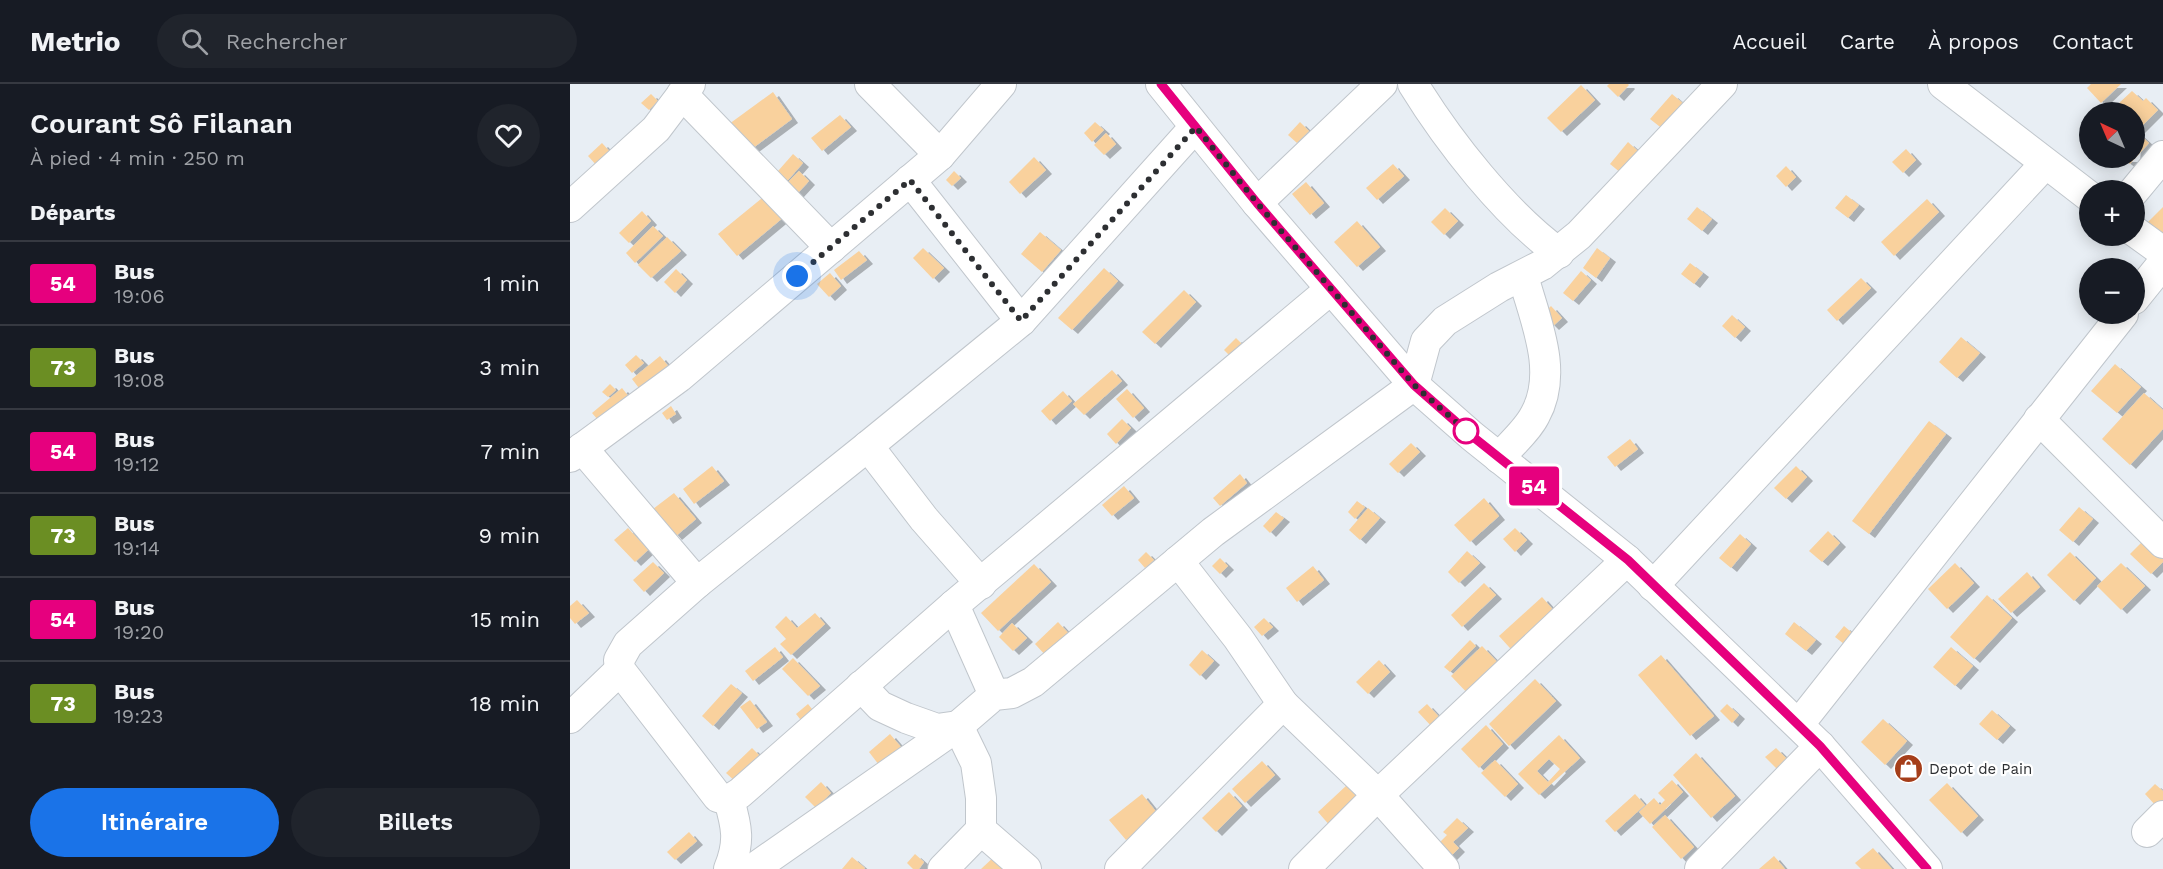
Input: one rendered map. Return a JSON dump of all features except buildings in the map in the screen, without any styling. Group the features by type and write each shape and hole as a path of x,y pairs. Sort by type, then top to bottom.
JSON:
{"street":[{"path":"870,84 940,155"},
{"path":"697,584 576,453 679,377 940,155 1001,84"},
{"path":"1161,84 1257,203 1414,385 1472,436 1628,560 1799,724 1927,869"},
{"path":"1257,203 1382,84"},
{"path":"1413,84 1429,110 1488,185 1537,237 1559,253"},
{"path":"753,869 958,726 994,695 1012,693 1034,682 1213,532 1414,385 1426,341 1445,321 1499,287 1523,276 1559,253 1579,236 1722,84"},
{"path":"1943,84 2079,189"},
{"path":"570,207 656,129 686,89 831,248"},
{"path":"1196,127 1021,321 697,584 628,644 619,660 620,670 718,797 729,800 740,793 954,605 1331,289"},
{"path":"2143,180 2163,156"},
{"path":"1653,586 2045,164"},
{"path":"910,180 1021,321"},
{"path":"2145,239 2163,252"},
{"path":"2145,285 2163,263"},
{"path":"1499,458 1535,417 1543,398 1546,379 1545,354 1523,276"},
{"path":"1799,724 2115,324"},
{"path":"2039,418 2163,543"},
{"path":"868,446 924,519 981,584"},
{"path":"1304,869 1378,795 1628,560"},
{"path":"1179,561 1238,638 1283,704 1378,795 1444,869"},
{"path":"954,605 994,695"},
{"path":"570,718 620,670"},
{"path":"861,686 880,706 906,718 937,729 958,726"},
{"path":"1120,869 1283,704"},
{"path":"944,869 981,830 981,798 976,763 958,726"},
{"path":"1700,869 1820,746"},
{"path":"729,800 738,836 735,854 729,869"},
{"path":"981,830 1026,869"}],"bus line":[{"name":"54","path":"1161,84 1257,203 1414,385 1472,436 1628,560 1799,724 1927,869"}],"place":[{"name":"Depot de Pain","path":"1908,769"}],"route":[{"path":"797,276 910,180 1021,321 1196,127 1257,203 1414,385 1472,436 1466,431"}]}
